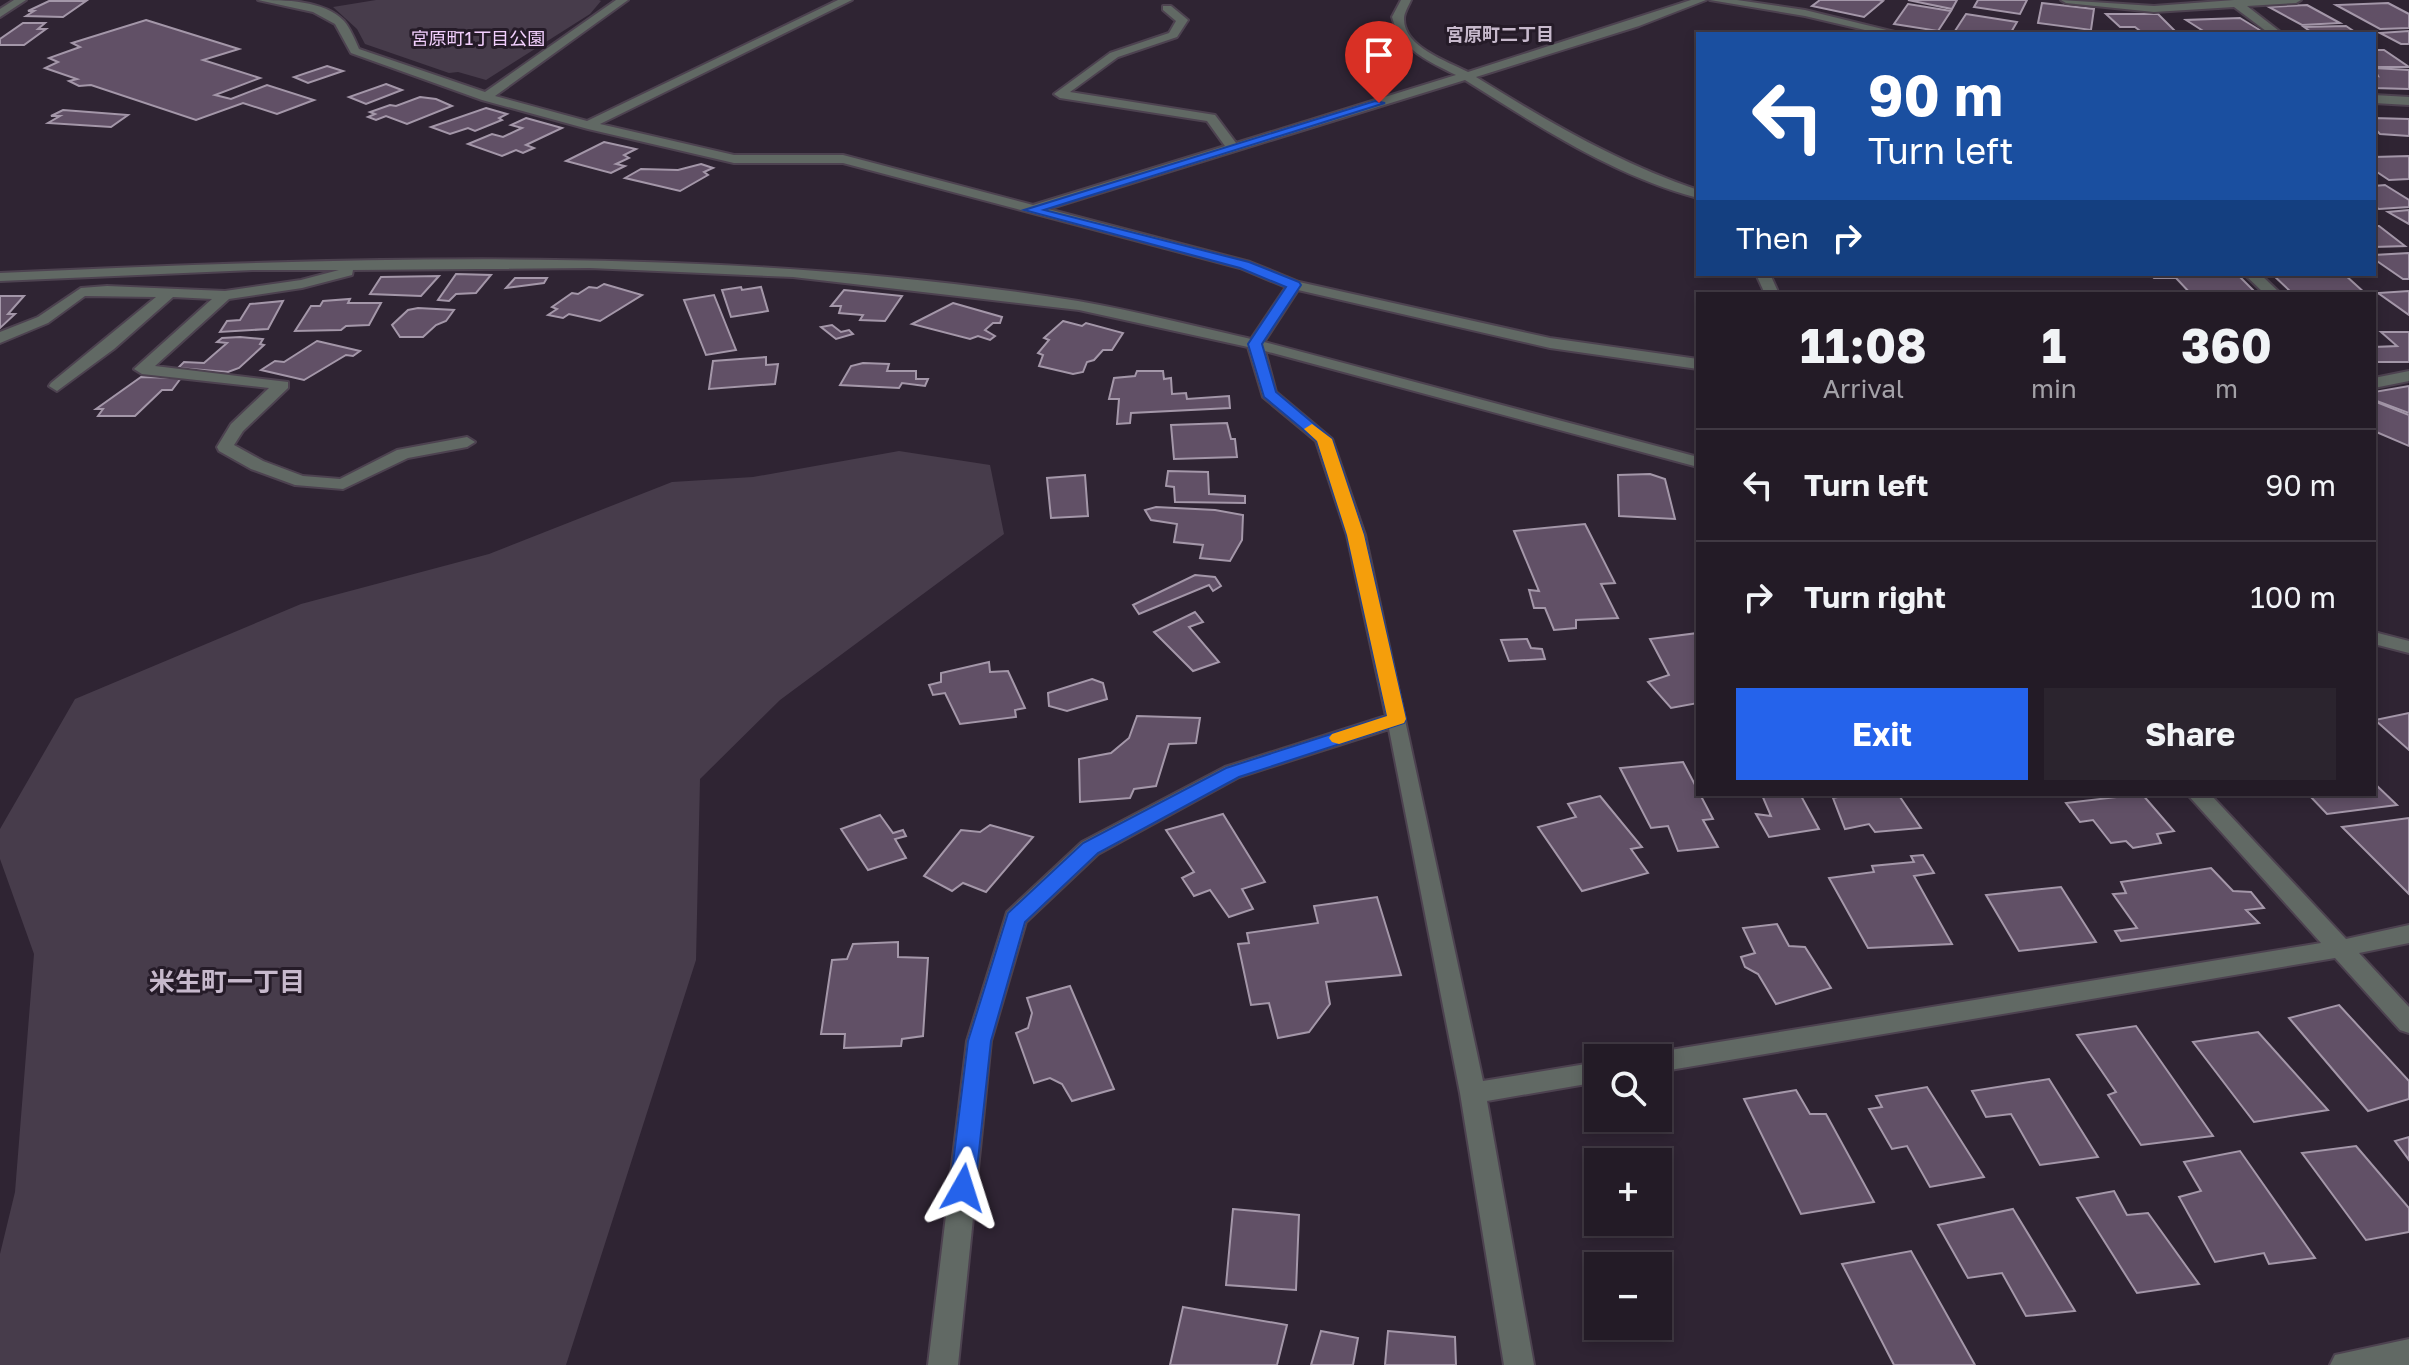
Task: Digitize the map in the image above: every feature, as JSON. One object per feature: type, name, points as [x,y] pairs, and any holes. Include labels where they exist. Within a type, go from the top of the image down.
[{"type":"street","points":[[0,14],[21,0]]},
{"type":"street","points":[[263,0],[316,9],[339,22],[355,51],[486,97],[588,125],[734,159],[843,159],[1245,265],[1294,285],[1550,343],[1696,364]]},
{"type":"street","points":[[486,97],[623,0]]},
{"type":"street","points":[[588,125],[847,0]]},
{"type":"street","points":[[1406,0],[1398,17],[1402,33],[1420,52],[1467,76],[1540,122],[1644,176],[1696,193]]},
{"type":"street","points":[[1030,210],[1635,24],[1701,0]]},
{"type":"street","points":[[1715,0],[1805,13],[1888,32]]},
{"type":"street","points":[[2066,0],[2154,9],[2296,0]]},
{"type":"street","points":[[2235,3],[2274,32]]},
{"type":"street","points":[[1167,8],[1182,20],[1173,35],[1114,55],[1060,94],[1211,118],[1233,148]]},
{"type":"street","points":[[2376,99],[2409,101]]},
{"type":"street","points":[[0,338],[43,320],[81,292],[225,295],[302,284],[378,264]]},
{"type":"street","points":[[0,277],[137,269],[378,264],[590,264],[793,273],[1079,306],[1255,344],[1696,461]]},
{"type":"street","points":[[2253,276],[2272,292]]},
{"type":"street","points":[[1294,285],[1255,344],[1269,394],[1324,439],[1356,535],[1473,1093],[1519,1365]]},
{"type":"street","points":[[57,386],[168,294]]},
{"type":"street","points":[[225,295],[142,369],[282,385],[237,428],[225,447],[257,465],[301,481],[343,484],[403,454],[467,442]]},
{"type":"street","points":[[2376,383],[2409,376]]},
{"type":"street","points":[[2376,639],[2406,648]]},
{"type":"street","points":[[943,1365],[979,1041],[1015,918],[1090,848],[1232,772],[1397,719]]},
{"type":"street","points":[[2200,796],[2409,1023]]},
{"type":"street","points":[[1672,1060],[2339,949],[2409,934]]},
{"type":"street","points":[[1473,1093],[1584,1074]]},
{"type":"street","points":[[2345,1365],[2409,1352]]},
{"type":"green space","name":"宮原町1丁目公園","points":[[376,0],[601,1],[590,14],[486,80],[458,72],[449,73],[365,44],[357,29],[333,7]]},
{"type":"green space","points":[[899,451],[990,465],[1004,534],[780,700],[700,779],[696,960],[566,1365],[0,1365],[0,1254],[15,1192],[34,954],[0,859],[0,829],[75,699],[301,604],[489,554],[672,482],[753,477]]},
{"type":"building","points":[[1820,0],[1883,1],[1864,17],[1812,6]]},
{"type":"building","points":[[1908,0],[1957,0],[1952,9]]},
{"type":"building","points":[[1978,0],[2027,0],[2020,14],[1974,7]]},
{"type":"building","points":[[49,1],[86,1],[63,17],[26,16],[34,11],[28,11]]},
{"type":"building","points":[[2042,3],[2094,9],[2091,30],[2038,23]]},
{"type":"building","points":[[2388,3],[2409,14],[2409,28],[2380,29],[2336,5]]},
{"type":"building","points":[[1908,4],[1951,11],[1938,31],[1894,24]]},
{"type":"building","points":[[2307,5],[2340,23],[2302,25],[2269,7]]},
{"type":"building","points":[[1966,14],[2017,22],[2011,32],[1954,32]]},
{"type":"building","points":[[2106,14],[2158,14],[2176,32],[2141,32],[2135,27],[2120,27]]},
{"type":"building","points":[[2240,18],[2263,32],[2205,32],[2186,20]]},
{"type":"building","points":[[146,20],[239,49],[203,60],[260,78],[215,95],[231,99],[267,85],[314,100],[277,114],[243,103],[196,120],[91,85],[79,86],[69,81],[77,79],[45,68],[58,62],[49,58],[80,47],[72,43]]},
{"type":"building","points":[[23,23],[45,23],[38,29],[46,29],[24,45],[0,45],[0,39]]},
{"type":"building","points":[[2346,26],[2355,32],[2311,32],[2304,27]]},
{"type":"building","points":[[2409,31],[2409,44],[2401,44],[2380,33]]},
{"type":"building","points":[[2376,50],[2384,50],[2409,67],[2376,67]]},
{"type":"building","points":[[327,66],[343,71],[308,83],[294,77]]},
{"type":"building","points":[[2376,68],[2409,70],[2409,89],[2376,88]]},
{"type":"building","points":[[386,84],[402,90],[366,104],[349,97]]},
{"type":"building","points":[[420,97],[436,99],[452,106],[407,124],[386,116],[376,120],[368,117],[375,114],[370,112]]},
{"type":"building","points":[[486,108],[507,114],[499,118],[502,120],[475,131],[468,128],[450,134],[431,127]]},
{"type":"building","points":[[63,110],[128,115],[111,127],[48,123],[60,116],[51,116]]},
{"type":"building","points":[[526,118],[562,128],[526,145],[534,148],[523,153],[516,150],[502,156],[468,144],[492,134],[503,137],[522,128],[511,125]]},
{"type":"building","points":[[2376,118],[2409,119],[2409,136],[2380,134],[2376,130]]},
{"type":"building","points":[[604,142],[636,149],[624,155],[629,158],[616,164],[625,166],[611,173],[566,161]]},
{"type":"building","points":[[2409,156],[2409,179],[2389,180],[2376,171],[2376,157]]},
{"type":"building","points":[[701,164],[713,168],[704,172],[708,175],[680,191],[625,178],[641,169],[678,170]]},
{"type":"building","points":[[2385,185],[2409,200],[2409,207],[2376,207],[2376,186]]},
{"type":"building","points":[[2409,210],[2409,224],[2388,212]]},
{"type":"building","points":[[2376,226],[2379,226],[2405,246],[2376,247]]},
{"type":"building","points":[[2409,253],[2409,279],[2403,279],[2376,260],[2376,255]]},
{"type":"building","points":[[456,274],[491,275],[476,293],[456,294],[449,301],[438,300]]},
{"type":"building","points":[[439,276],[421,296],[370,294],[381,277]]},
{"type":"building","points":[[2152,276],[2239,276],[2255,292],[2189,292],[2176,278]]},
{"type":"building","points":[[2274,276],[2346,276],[2364,292],[2291,292]]},
{"type":"building","points":[[515,278],[547,278],[544,283],[506,288]]},
{"type":"building","points":[[604,284],[642,295],[600,321],[569,314],[563,318],[548,315],[557,309],[552,307],[572,293],[578,294],[589,287],[597,288]]},
{"type":"building","points":[[741,287],[742,290],[761,287],[768,311],[731,317],[722,290]]},
{"type":"building","points":[[844,290],[902,296],[885,321],[860,320],[863,315],[839,313],[841,306],[831,306]]},
{"type":"building","points":[[2409,291],[2409,315],[2378,293]]},
{"type":"building","points":[[714,295],[736,350],[706,355],[684,300]]},
{"type":"building","points":[[0,296],[24,296],[8,314],[15,314],[0,328]]},
{"type":"building","points":[[350,299],[348,303],[381,303],[369,325],[346,326],[341,330],[295,331],[311,306],[320,306],[323,301]]},
{"type":"building","points":[[283,301],[268,329],[220,332],[227,321],[240,320],[250,304]]},
{"type":"building","points":[[953,303],[1002,317],[1000,323],[993,323],[985,330],[995,336],[990,340],[978,336],[970,339],[912,324]]},
{"type":"building","points":[[408,310],[454,310],[446,321],[436,325],[423,337],[400,337],[392,325]]},
{"type":"building","points":[[1063,321],[1082,326],[1086,323],[1123,333],[1112,350],[1103,350],[1094,360],[1087,362],[1083,372],[1073,374],[1039,366],[1043,355],[1038,353],[1049,340],[1044,338]]},
{"type":"building","points":[[832,325],[841,332],[849,330],[853,334],[836,339],[821,327]]},
{"type":"building","points":[[2381,332],[2409,332],[2409,362],[2376,362],[2376,347],[2397,346]]},
{"type":"building","points":[[222,338],[263,339],[260,344],[264,345],[239,368],[228,372],[178,368],[184,362],[204,363],[227,343],[217,342]]},
{"type":"building","points":[[317,341],[360,351],[353,356],[346,355],[304,380],[261,370],[275,361],[284,362]]},
{"type":"building","points":[[766,357],[766,365],[778,364],[775,384],[709,389],[713,361]]},
{"type":"building","points":[[889,364],[887,371],[916,371],[916,379],[928,379],[925,386],[902,383],[899,388],[840,385],[851,366]]},
{"type":"building","points":[[1137,371],[1163,371],[1164,379],[1171,378],[1172,394],[1186,393],[1187,399],[1229,396],[1230,408],[1131,413],[1130,423],[1117,424],[1119,399],[1109,399],[1114,378],[1135,376]]},
{"type":"building","points":[[141,377],[181,378],[172,390],[162,390],[135,416],[98,416],[103,409],[96,409]]},
{"type":"building","points":[[2409,386],[2409,413],[2376,401],[2376,392]]},
{"type":"building","points":[[2376,402],[2409,415],[2409,446],[2376,432]]},
{"type":"building","points":[[1227,423],[1231,439],[1235,439],[1237,457],[1174,459],[1171,425]]},
{"type":"building","points":[[1168,471],[1208,472],[1209,494],[1245,496],[1245,503],[1175,502],[1174,487],[1166,486]]},
{"type":"building","points":[[1650,474],[1665,479],[1675,519],[1619,516],[1618,475]]},
{"type":"building","points":[[1085,475],[1088,516],[1051,518],[1047,478]]},
{"type":"building","points":[[1156,507],[1215,510],[1243,515],[1242,540],[1230,561],[1200,558],[1203,545],[1174,542],[1177,524],[1151,520],[1145,510]]},
{"type":"building","points":[[1585,524],[1615,583],[1601,584],[1618,618],[1576,620],[1576,628],[1554,630],[1545,608],[1534,608],[1529,590],[1539,591],[1514,531]]},
{"type":"building","points":[[1195,575],[1215,577],[1221,586],[1213,591],[1209,585],[1139,614],[1133,605]]},
{"type":"building","points":[[1195,612],[1203,622],[1189,627],[1219,662],[1193,671],[1154,632]]},
{"type":"building","points":[[1696,633],[1696,703],[1671,708],[1648,682],[1669,675],[1650,639]]},
{"type":"building","points":[[1527,639],[1531,648],[1542,649],[1545,659],[1509,661],[1501,640]]},
{"type":"building","points":[[989,662],[990,672],[1008,671],[1025,708],[1015,710],[1016,717],[960,724],[945,693],[933,695],[929,685],[941,682],[941,673]]},
{"type":"building","points":[[1092,679],[1103,683],[1107,699],[1067,711],[1049,706],[1048,693]]},
{"type":"building","points":[[2409,713],[2409,750],[2376,721]]},
{"type":"building","points":[[1137,716],[1200,718],[1196,743],[1169,744],[1156,786],[1134,789],[1130,798],[1080,802],[1079,759],[1111,753],[1129,738]]},
{"type":"building","points":[[1683,762],[1696,787],[1696,796],[1701,796],[1713,819],[1703,820],[1718,847],[1678,851],[1668,826],[1651,828],[1620,768]]},
{"type":"building","points":[[2376,785],[2397,805],[2327,814],[2310,796],[2376,796]]},
{"type":"building","points":[[1600,796],[1642,847],[1631,849],[1648,873],[1582,891],[1538,827],[1576,817],[1568,804]]},
{"type":"building","points":[[1762,796],[1801,796],[1819,829],[1769,837],[1756,814],[1771,816]]},
{"type":"building","points":[[1899,796],[1921,828],[1875,832],[1869,824],[1845,829],[1833,798]]},
{"type":"building","points":[[2144,796],[2174,831],[2157,834],[2161,843],[2133,848],[2126,841],[2111,843],[2093,820],[2080,822],[2066,803]]},
{"type":"building","points":[[1223,814],[1265,882],[1242,889],[1253,909],[1229,917],[1210,890],[1194,896],[1182,878],[1194,872],[1166,830]]},
{"type":"building","points":[[880,815],[893,833],[903,830],[906,836],[895,839],[906,858],[868,870],[841,829]]},
{"type":"building","points":[[2409,818],[2409,894],[2342,827]]},
{"type":"building","points":[[990,825],[1033,837],[986,892],[963,883],[952,891],[924,876],[961,830],[980,832]]},
{"type":"building","points":[[1923,855],[1934,873],[1914,876],[1952,944],[1868,948],[1829,878],[1874,872],[1872,866],[1914,862],[1911,856]]},
{"type":"building","points":[[2211,868],[2233,891],[2251,892],[2264,908],[2246,910],[2259,923],[2121,941],[2115,931],[2137,928],[2113,894],[2126,893],[2121,882]]},
{"type":"building","points":[[2061,887],[2096,942],[2019,951],[1986,895]]},
{"type":"building","points":[[1377,897],[1401,975],[1326,982],[1330,1004],[1309,1032],[1278,1038],[1269,1003],[1251,1005],[1238,944],[1249,943],[1247,933],[1318,923],[1314,906]]},
{"type":"building","points":[[1777,924],[1789,946],[1805,947],[1831,988],[1776,1004],[1758,974],[1745,967],[1741,957],[1755,953],[1743,928]]},
{"type":"building","points":[[898,942],[898,957],[928,958],[923,1036],[902,1039],[901,1046],[844,1048],[845,1034],[821,1034],[832,960],[847,959],[853,944]]},
{"type":"building","points":[[1070,986],[1114,1089],[1072,1101],[1062,1084],[1050,1078],[1034,1083],[1016,1033],[1028,1028],[1032,1013],[1027,998]]},
{"type":"building","points":[[2339,1005],[2409,1081],[2409,1099],[2368,1111],[2289,1018]]},
{"type":"building","points":[[2136,1026],[2213,1136],[2141,1145],[2108,1095],[2116,1092],[2077,1035]]},
{"type":"building","points":[[2258,1032],[2328,1110],[2254,1122],[2193,1042]]},
{"type":"building","points":[[2049,1079],[2098,1157],[2040,1165],[2011,1114],[1986,1117],[1972,1091]]},
{"type":"building","points":[[1927,1087],[1984,1177],[1930,1187],[1907,1146],[1892,1149],[1869,1109],[1882,1107],[1876,1096]]},
{"type":"building","points":[[1796,1090],[1810,1114],[1826,1114],[1874,1202],[1801,1214],[1744,1099]]},
{"type":"building","points":[[2409,1137],[2409,1160],[2395,1141]]},
{"type":"building","points":[[2356,1146],[2409,1208],[2409,1232],[2366,1240],[2302,1153]]},
{"type":"building","points":[[2240,1151],[2315,1258],[2269,1264],[2264,1253],[2215,1262],[2179,1197],[2201,1191],[2184,1162]]},
{"type":"building","points":[[2114,1191],[2127,1215],[2148,1213],[2199,1284],[2137,1293],[2077,1198]]},
{"type":"building","points":[[1233,1209],[1299,1215],[1296,1290],[1226,1285]]},
{"type":"building","points":[[2013,1209],[2075,1311],[2026,1316],[2002,1273],[1968,1278],[1938,1225]]},
{"type":"building","points":[[1911,1251],[1975,1365],[1894,1365],[1842,1264]]},
{"type":"building","points":[[1183,1307],[1287,1325],[1277,1365],[1170,1365]]},
{"type":"building","points":[[1321,1331],[1358,1338],[1353,1365],[1311,1365]]},
{"type":"building","points":[[1388,1331],[1455,1337],[1456,1365],[1385,1365]]},
{"type":"slow traffic","points":[[1312,429],[1324,439],[1356,535],[1397,719],[1339,738]]},
{"type":"district","name":"宮原町二丁目","points":[[1500,34]]},
{"type":"district","name":"米生町一丁目","points":[[227,981]]},
{"type":"route","points":[[963,1188],[979,1041],[1015,918],[1090,848],[1232,772],[1397,719],[1356,535],[1324,439],[1269,394],[1255,344],[1294,285],[1245,265],[1030,210],[1379,103]]}]
